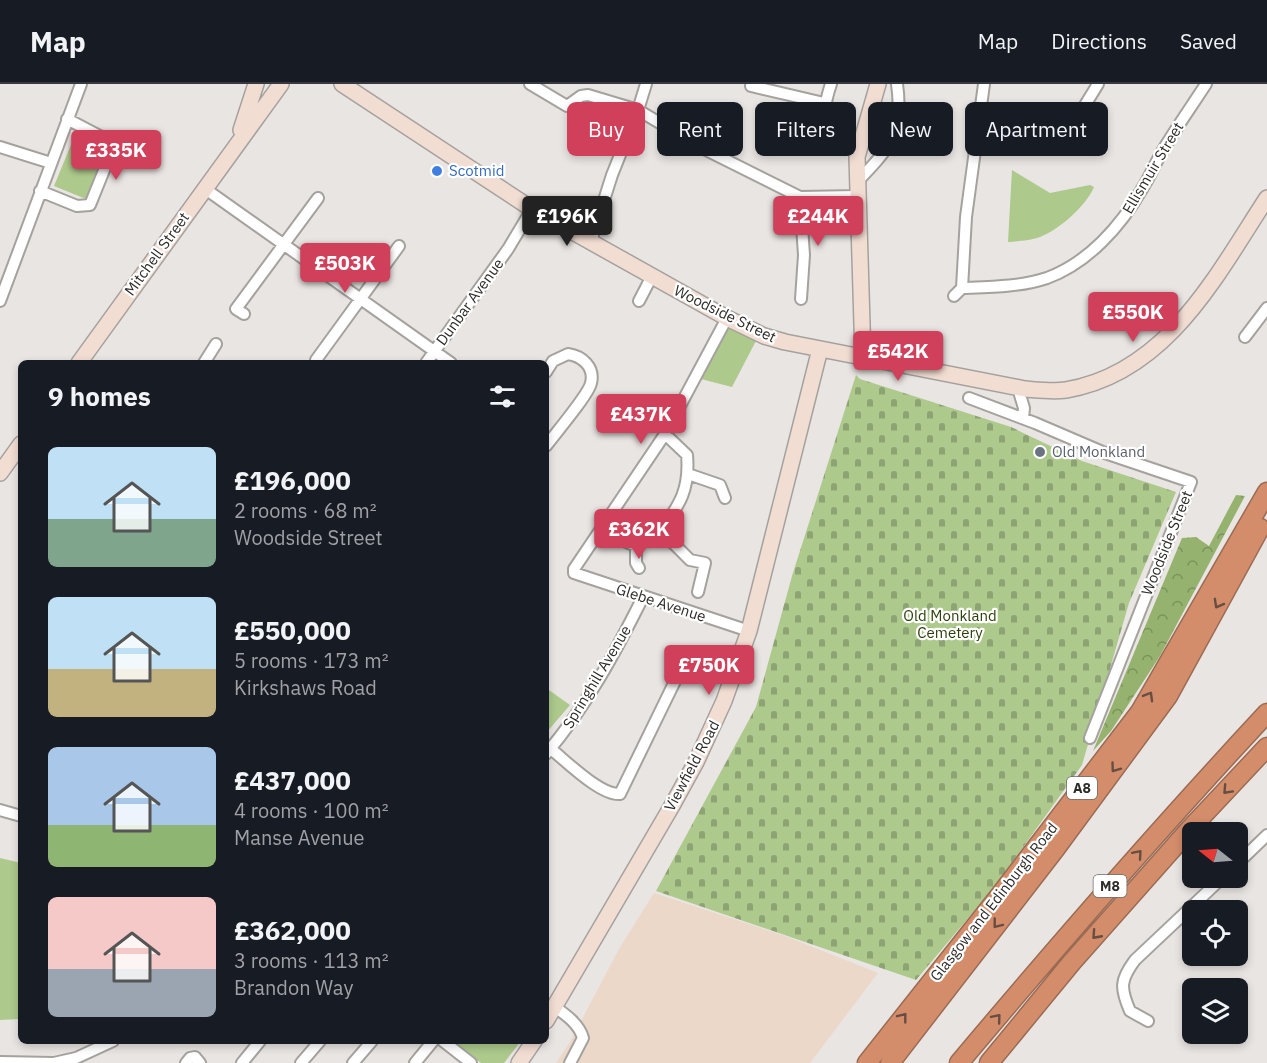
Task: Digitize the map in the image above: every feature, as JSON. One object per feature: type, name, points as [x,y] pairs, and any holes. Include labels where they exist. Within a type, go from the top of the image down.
[{"type":"highway","name":"Glasgow and Edinburgh Road","points":[[867,1063],[1000,895],[1140,712],[1267,492]]},
{"type":"highway","name":"Glasgow and Edinburgh Road","points":[[890,1063],[1056,848],[1168,696],[1267,516]]},
{"type":"highway","name":"M8","points":[[959,1063],[1056,948],[1181,806],[1267,713]]},
{"type":"highway","name":"M8","points":[[989,1063],[1072,962],[1267,747]]},
{"type":"street","points":[[0,301],[81,84]]},
{"type":"street","name":"Mitchell Street","points":[[236,144],[256,84]]},
{"type":"street","name":"Mitchell Street","points":[[81,360],[281,84]]},
{"type":"street","name":"Woodside Street","points":[[342,84],[532,209],[727,318],[764,336],[820,350],[1025,389],[1063,391],[1103,380],[1120,372],[1161,343],[1197,305],[1267,198]]},
{"type":"street","points":[[530,84],[567,106]]},
{"type":"street","points":[[640,102],[646,84]]},
{"type":"street","points":[[824,102],[831,84]]},
{"type":"street","points":[[863,358],[857,189],[859,149],[879,84]]},
{"type":"street","points":[[645,114],[700,147],[800,197],[857,189],[895,133],[900,111],[897,84]]},
{"type":"street","name":"Ellismuir Street","points":[[984,84],[958,292],[1022,284],[1063,271],[1084,258],[1115,228],[1131,208],[1165,147],[1206,84]]},
{"type":"street","points":[[1087,102],[1098,84]]},
{"type":"street","points":[[751,86],[820,102]]},
{"type":"street","points":[[573,102],[581,96],[588,95],[611,102]]},
{"type":"street","points":[[40,191],[78,206],[90,205],[113,148],[113,143],[68,119]]},
{"type":"street","points":[[0,147],[51,163]]},
{"type":"street","points":[[591,241],[620,156]]},
{"type":"street","points":[[204,188],[447,360]]},
{"type":"street","points":[[800,197],[804,255],[801,299]]},
{"type":"street","points":[[244,314],[236,309],[318,198]]},
{"type":"street","name":"Dunbar Avenue","points":[[428,360],[508,249],[532,209]]},
{"type":"street","points":[[316,360],[399,246]]},
{"type":"street","points":[[639,301],[652,276]]},
{"type":"street","points":[[1245,337],[1267,308]]},
{"type":"street","points":[[614,537],[636,546],[661,531],[677,509],[688,474],[687,455],[665,434],[727,318]]},
{"type":"street","points":[[206,360],[216,344]]},
{"type":"street","name":"Viewfield Road","points":[[549,1016],[696,762],[724,701],[749,631],[820,350]]},
{"type":"street","points":[[549,368],[560,356],[568,354],[582,358],[592,374],[589,388],[549,442]]},
{"type":"street","points":[[1023,418],[1024,408],[1020,395],[1025,389]]},
{"type":"street","name":"Woodside Street","points":[[969,398],[1105,453],[1191,482],[1090,738]]},
{"type":"street","name":"Glebe Avenue","points":[[665,434],[574,569],[574,573],[749,631]]},
{"type":"street","points":[[0,473],[18,448]]},
{"type":"street","points":[[688,474],[720,485],[725,498]]},
{"type":"street","points":[[661,531],[690,560],[705,562],[698,592]]},
{"type":"street","points":[[636,546],[636,563],[639,568]]},
{"type":"street","name":"Springhill Avenue","points":[[549,751],[580,710],[620,643],[643,597]]},
{"type":"street","points":[[549,753],[596,785],[615,795],[620,795],[677,677],[678,672],[673,666]]},
{"type":"street","points":[[0,810],[18,815]]},
{"type":"street","points":[[1248,853],[1267,835]]},
{"type":"street","points":[[1149,1021],[1130,1011],[1122,987],[1126,973],[1135,960],[1211,888]]},
{"type":"street","points":[[555,1007],[571,1019],[582,1033],[583,1038],[570,1063]]},
{"type":"street","points":[[0,1062],[54,1063],[76,1058],[106,1044]]},
{"type":"street","points":[[242,1063],[258,1044]]},
{"type":"street","points":[[301,1063],[317,1044]]},
{"type":"street","points":[[353,1063],[369,1044]]},
{"type":"street","points":[[415,1063],[431,1044]]},
{"type":"street","points":[[447,1044],[471,1063]]},
{"type":"street","points":[[519,1063],[532,1044]]},
{"type":"street","points":[[186,1063],[190,1058],[195,1057],[200,1063]]},
{"type":"shaded area","points":[[654,893],[785,936],[878,973],[810,1063],[556,1063],[570,1042],[619,949]]},
{"type":"green space","points":[[75,135],[106,151],[86,199],[54,186]]},
{"type":"green space","points":[[1012,170],[1050,193],[1090,185],[1094,187],[1078,210],[1053,230],[1034,239],[1008,242]]},
{"type":"green space","points":[[729,322],[758,337],[732,387],[697,378]]},
{"type":"green space","name":"Old Monkland Cemetery","points":[[856,375],[860,379],[1011,427],[1082,461],[1176,492],[1129,603],[1082,765],[996,885],[916,980],[656,891],[756,707],[792,576]]},
{"type":"green space","points":[[1236,495],[1245,496],[1160,656],[1111,731],[1093,751],[1182,538],[1196,537],[1209,546]]},
{"type":"green space","points":[[549,690],[570,705],[549,730]]},
{"type":"green space","points":[[0,858],[18,862],[18,1019],[0,1020]]},
{"type":"green space","points":[[458,1044],[519,1044],[504,1063],[481,1063]]},
{"type":"place","name":"Scotmid","points":[[437,171]]},
{"type":"place","name":"Old Monkland","points":[[1040,452]]}]
